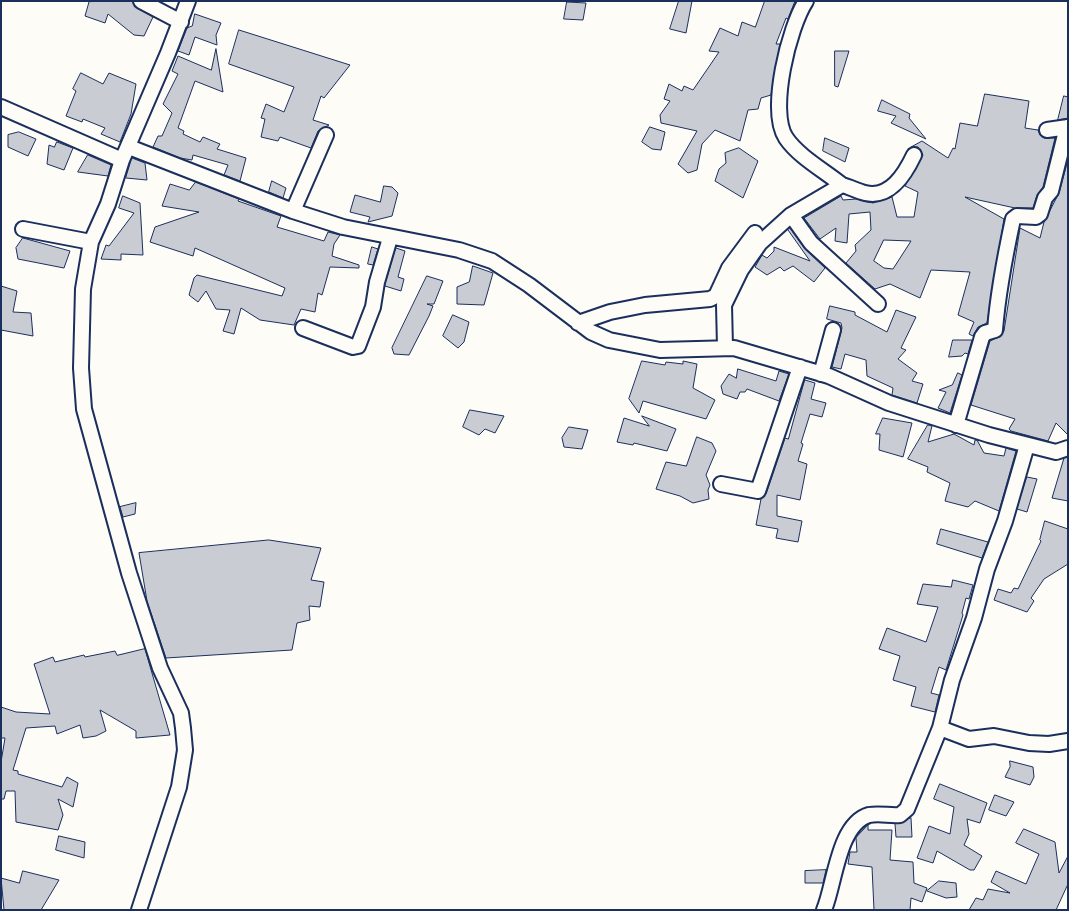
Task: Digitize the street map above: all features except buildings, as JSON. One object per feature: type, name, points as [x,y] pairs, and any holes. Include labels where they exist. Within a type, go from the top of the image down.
[{"type":"street","points":[[141,1],[181,22]]},
{"type":"street","points":[[139,910],[179,787],[184,763],[184,737],[181,713],[160,668],[129,573],[82,401],[80,368],[84,289],[91,242],[108,204],[122,160],[181,22],[188,1]]},
{"type":"street","points":[[806,1],[794,24],[780,86],[782,129],[786,137],[798,150],[842,185],[866,193],[884,191],[902,177],[914,156]]},
{"type":"street","points":[[1,107],[122,160]]},
{"type":"street","points":[[956,425],[982,338],[985,333],[994,330],[1001,272],[1008,250],[1013,219],[1017,216],[1036,218],[1040,214],[1045,198],[1051,191],[1067,127],[1047,130]]},
{"type":"street","points":[[293,211],[326,135]]},
{"type":"street","points":[[129,147],[293,211],[343,227],[390,238],[459,250],[492,261],[529,285],[591,332],[609,340],[642,348],[660,350],[725,347],[800,366],[889,403],[956,425],[1056,452],[1068,448]]},
{"type":"street","points":[[725,347],[723,309],[741,270],[766,235],[791,214],[842,185]]},
{"type":"street","points":[[791,214],[811,243],[878,304]]},
{"type":"street","points":[[23,228],[91,242]]},
{"type":"street","points":[[578,323],[636,307],[710,299],[716,296],[729,268],[755,234]]},
{"type":"street","points":[[303,328],[353,347],[358,346],[373,307],[377,282],[390,238]]},
{"type":"street","points":[[821,374],[834,330]]},
{"type":"street","points":[[721,484],[758,491],[800,366]]},
{"type":"street","points":[[824,910],[830,895],[840,853],[854,826],[870,815],[904,814],[940,728],[952,680],[974,618],[989,564],[1005,521],[1027,445]]},
{"type":"street","points":[[940,728],[969,739],[994,736],[1030,743],[1049,744],[1068,740]]}]
